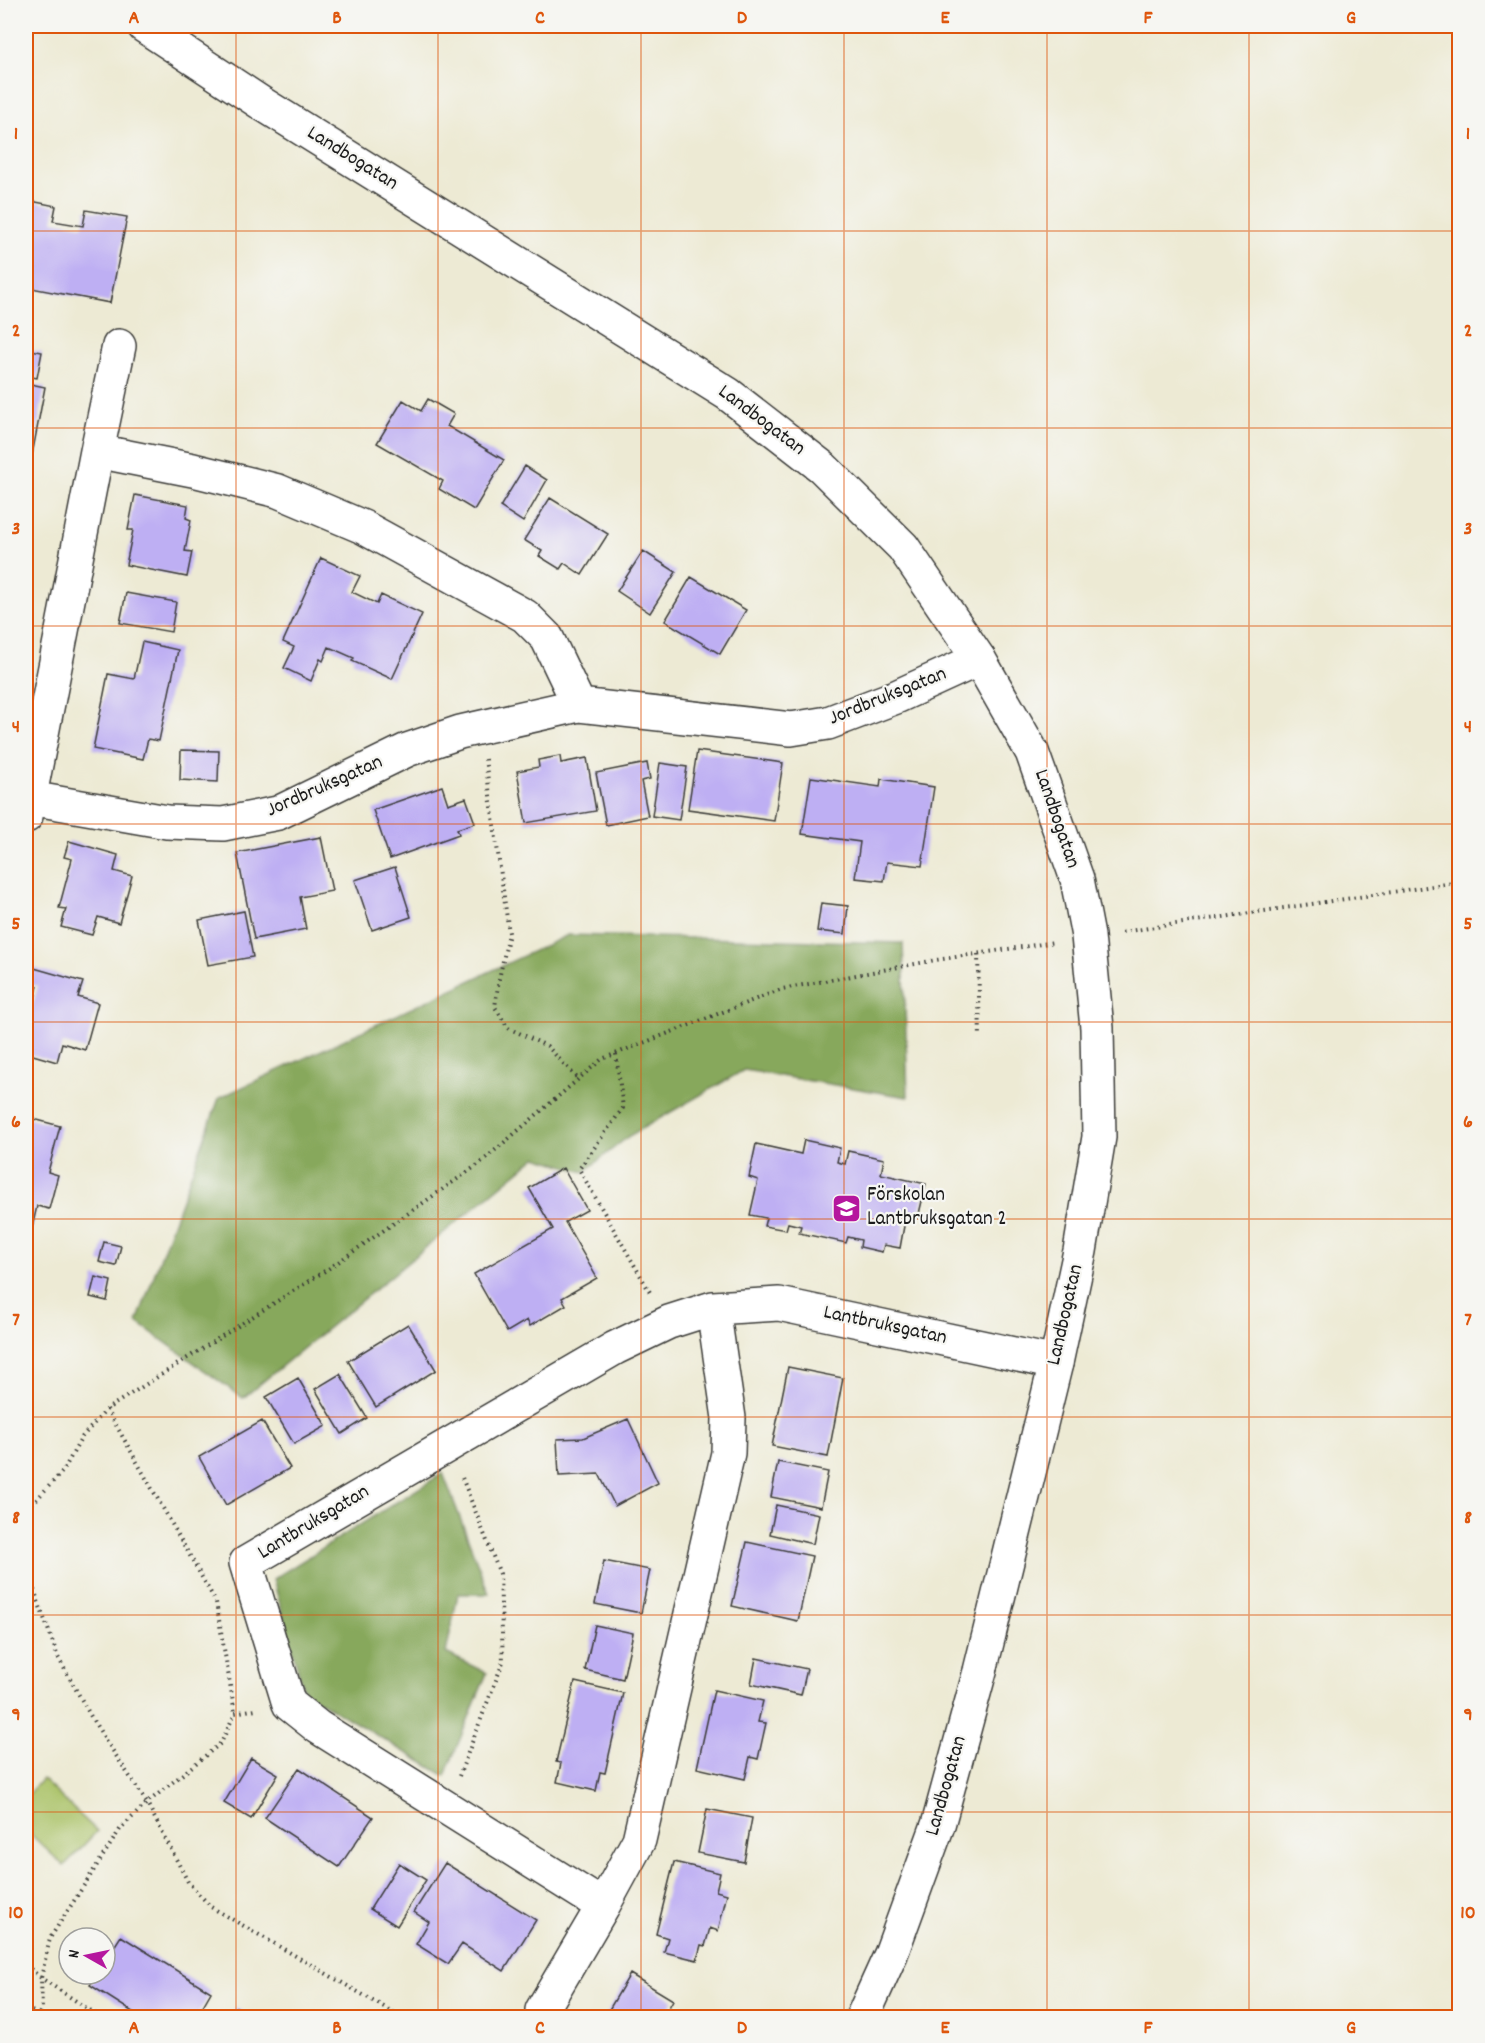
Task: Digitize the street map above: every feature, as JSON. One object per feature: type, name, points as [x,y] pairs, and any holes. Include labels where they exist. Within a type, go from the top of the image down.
[{"type":"street","name":"Landbogatan","points":[[144,26],[272,109],[728,394],[822,466],[903,547],[980,659],[1032,752],[1077,879],[1088,936],[1097,1028],[1098,1137],[1080,1251],[1056,1363],[980,1671],[938,1825],[891,1954],[862,2018]]},
{"type":"street","name":"Jordbruksgatan","points":[[119,346],[28,807],[166,822],[223,824],[278,813],[407,750],[460,732],[579,705],[791,729],[828,723],[896,697],[980,659]]},
{"type":"street","points":[[97,451],[193,470],[278,491],[363,527],[525,616],[547,638],[579,705]]},
{"type":"street","name":"Lantbruksgatan","points":[[289,1704],[246,1563],[615,1348],[669,1322],[713,1308],[778,1304],[1056,1363]]},
{"type":"street","points":[[542,2010],[639,1840],[728,1453],[729,1418],[713,1308]]},
{"type":"street","points":[[289,1704],[318,1727],[603,1906]]},
{"type":"path","points":[[480,727],[510,933],[495,1007],[508,1028],[547,1046],[579,1080]]},
{"type":"path","points":[[26,1506],[35,1501],[63,1470],[82,1437],[107,1409],[331,1267],[479,1164],[602,1059],[782,989],[936,960],[1088,936],[1460,882]]},
{"type":"path","points":[[978,954],[980,1038]]},
{"type":"path","points":[[616,1054],[623,1108],[579,1169],[651,1291],[652,1330]]},
{"type":"path","points":[[26,2009],[40,2016],[42,2009],[41,1978],[50,1938],[121,1828],[147,1803],[221,1743],[235,1713],[216,1602],[107,1409]]},
{"type":"path","points":[[446,1808],[503,1662],[500,1574],[449,1444]]},
{"type":"path","points":[[26,1567],[58,1657],[94,1722],[147,1803],[188,1882],[211,1907],[403,2018]]},
{"type":"path","points":[[235,1713],[289,1704]]},
{"type":"path","points":[[26,1965],[41,1978],[102,2018]]},
{"type":"green space","points":[[568,935],[903,943],[908,1097],[744,1070],[629,1136],[584,1172],[536,1157],[243,1398],[137,1322],[219,1098]]},
{"type":"green space","points":[[443,1473],[489,1594],[458,1594],[446,1653],[487,1673],[445,1776],[304,1692],[273,1579]]},
{"type":"green space","points":[[42,1779],[97,1831],[64,1866],[26,1830],[26,1796]]},
{"type":"building","points":[[26,200],[56,206],[53,221],[83,226],[86,210],[127,217],[110,303],[26,287]]},
{"type":"building","points":[[26,349],[42,352],[37,378],[26,376]]},
{"type":"building","points":[[26,383],[45,387],[29,471],[26,470]]},
{"type":"building","points":[[428,399],[454,414],[447,426],[504,460],[474,510],[439,489],[443,481],[377,443],[403,400],[421,411]]},
{"type":"building","points":[[525,466],[547,480],[523,522],[500,507]]},
{"type":"building","points":[[135,495],[188,505],[186,518],[191,520],[185,551],[192,552],[187,577],[126,565],[133,530],[128,530]]},
{"type":"building","points":[[550,498],[608,534],[582,575],[564,563],[560,569],[539,556],[542,551],[524,540]]},
{"type":"building","points":[[643,551],[676,572],[650,613],[617,591]]},
{"type":"building","points":[[321,558],[360,576],[352,592],[377,604],[381,595],[422,614],[392,679],[352,661],[354,658],[329,647],[323,661],[320,659],[311,681],[284,668],[294,647],[283,642]]},
{"type":"building","points":[[691,577],[746,610],[720,654],[665,621]]},
{"type":"building","points":[[126,593],[176,602],[171,632],[120,623]]},
{"type":"building","points":[[142,642],[178,650],[159,741],[148,739],[143,759],[93,749],[108,674],[134,679]]},
{"type":"building","points":[[181,750],[219,751],[218,782],[180,780]]},
{"type":"building","points":[[697,751],[783,763],[774,821],[688,809]]},
{"type":"building","points":[[560,756],[561,763],[587,758],[596,811],[526,823],[517,771],[539,767],[538,760]]},
{"type":"building","points":[[647,763],[650,779],[641,781],[648,816],[606,825],[596,773]]},
{"type":"building","points":[[660,763],[687,767],[679,820],[652,816]]},
{"type":"building","points":[[811,777],[880,787],[881,779],[934,787],[922,866],[887,862],[884,881],[855,878],[860,842],[802,834]]},
{"type":"building","points":[[442,786],[448,804],[466,798],[475,823],[457,829],[459,834],[390,859],[373,810]]},
{"type":"building","points":[[321,837],[332,891],[300,897],[306,929],[254,939],[237,853]]},
{"type":"building","points":[[69,841],[118,855],[114,871],[132,876],[119,923],[98,917],[92,935],[61,927],[66,909],[59,908],[72,859],[64,857]]},
{"type":"building","points":[[395,867],[411,917],[372,930],[355,880]]},
{"type":"building","points":[[821,903],[848,906],[845,934],[817,931]]},
{"type":"building","points":[[244,911],[253,957],[208,965],[199,920]]},
{"type":"building","points":[[34,968],[83,982],[78,997],[98,1003],[85,1050],[62,1043],[57,1062],[26,1053],[30,1036],[26,1034],[26,1030],[38,986],[29,984]]},
{"type":"building","points":[[26,1117],[60,1126],[48,1172],[58,1175],[49,1209],[37,1206],[31,1232],[26,1231]]},
{"type":"building","points":[[804,1140],[840,1148],[837,1162],[845,1164],[848,1151],[884,1159],[881,1174],[926,1184],[918,1218],[906,1215],[900,1248],[884,1245],[882,1252],[860,1247],[861,1240],[848,1237],[846,1243],[799,1233],[801,1226],[788,1223],[786,1230],[764,1226],[766,1218],[750,1215],[758,1180],[749,1177],[756,1144],[801,1154]]},
{"type":"building","points":[[563,1168],[587,1210],[565,1222],[597,1278],[562,1298],[566,1305],[530,1326],[527,1320],[507,1332],[474,1274],[553,1229],[529,1188]]},
{"type":"building","points":[[104,1242],[121,1246],[116,1266],[99,1262]]},
{"type":"building","points":[[95,1277],[111,1281],[107,1301],[90,1297]]},
{"type":"building","points":[[408,1324],[436,1370],[376,1407],[348,1361]]},
{"type":"building","points":[[788,1367],[843,1378],[828,1457],[772,1446]]},
{"type":"building","points":[[340,1374],[367,1418],[342,1434],[315,1389]]},
{"type":"building","points":[[298,1378],[326,1426],[294,1444],[266,1397]]},
{"type":"building","points":[[628,1419],[658,1483],[615,1506],[599,1474],[559,1476],[557,1439],[583,1438]]},
{"type":"building","points":[[262,1421],[290,1468],[226,1505],[199,1457]]},
{"type":"building","points":[[778,1462],[828,1472],[821,1507],[771,1497]]},
{"type":"building","points":[[776,1505],[819,1514],[813,1544],[770,1534]]},
{"type":"building","points":[[747,1542],[812,1556],[798,1621],[732,1606]]},
{"type":"building","points":[[604,1561],[650,1570],[641,1613],[595,1604]]},
{"type":"building","points":[[595,1625],[633,1633],[623,1679],[585,1670]]},
{"type":"building","points":[[756,1658],[807,1669],[801,1695],[751,1684]]},
{"type":"building","points":[[575,1682],[623,1693],[605,1773],[600,1772],[596,1791],[557,1782],[561,1763],[556,1762]]},
{"type":"building","points":[[714,1690],[763,1701],[758,1722],[766,1723],[758,1759],[750,1757],[745,1779],[697,1768]]},
{"type":"building","points":[[251,1758],[278,1774],[251,1819],[224,1803]]},
{"type":"building","points":[[299,1768],[373,1817],[339,1867],[265,1818]]},
{"type":"building","points":[[707,1809],[752,1818],[744,1862],[698,1853]]},
{"type":"building","points":[[674,1862],[720,1873],[716,1891],[727,1894],[718,1931],[710,1928],[705,1946],[701,1945],[697,1960],[664,1952],[668,1938],[656,1934]]},
{"type":"building","points":[[399,1863],[426,1880],[397,1926],[370,1909]]},
{"type":"building","points":[[445,1863],[536,1920],[504,1971],[462,1944],[448,1964],[416,1944],[429,1922],[414,1912]]},
{"type":"building","points":[[121,1936],[211,1992],[196,2018],[142,2018],[92,1986],[117,1986],[117,1942]]},
{"type":"building","points":[[630,1974],[673,2000],[663,2018],[604,2018]]},
{"type":"building","points":[[236,2007],[253,2018],[229,2018]]},
{"type":"place","name":"Förskolan Lantbruksgatan 2","points":[[846,1208]]}]
